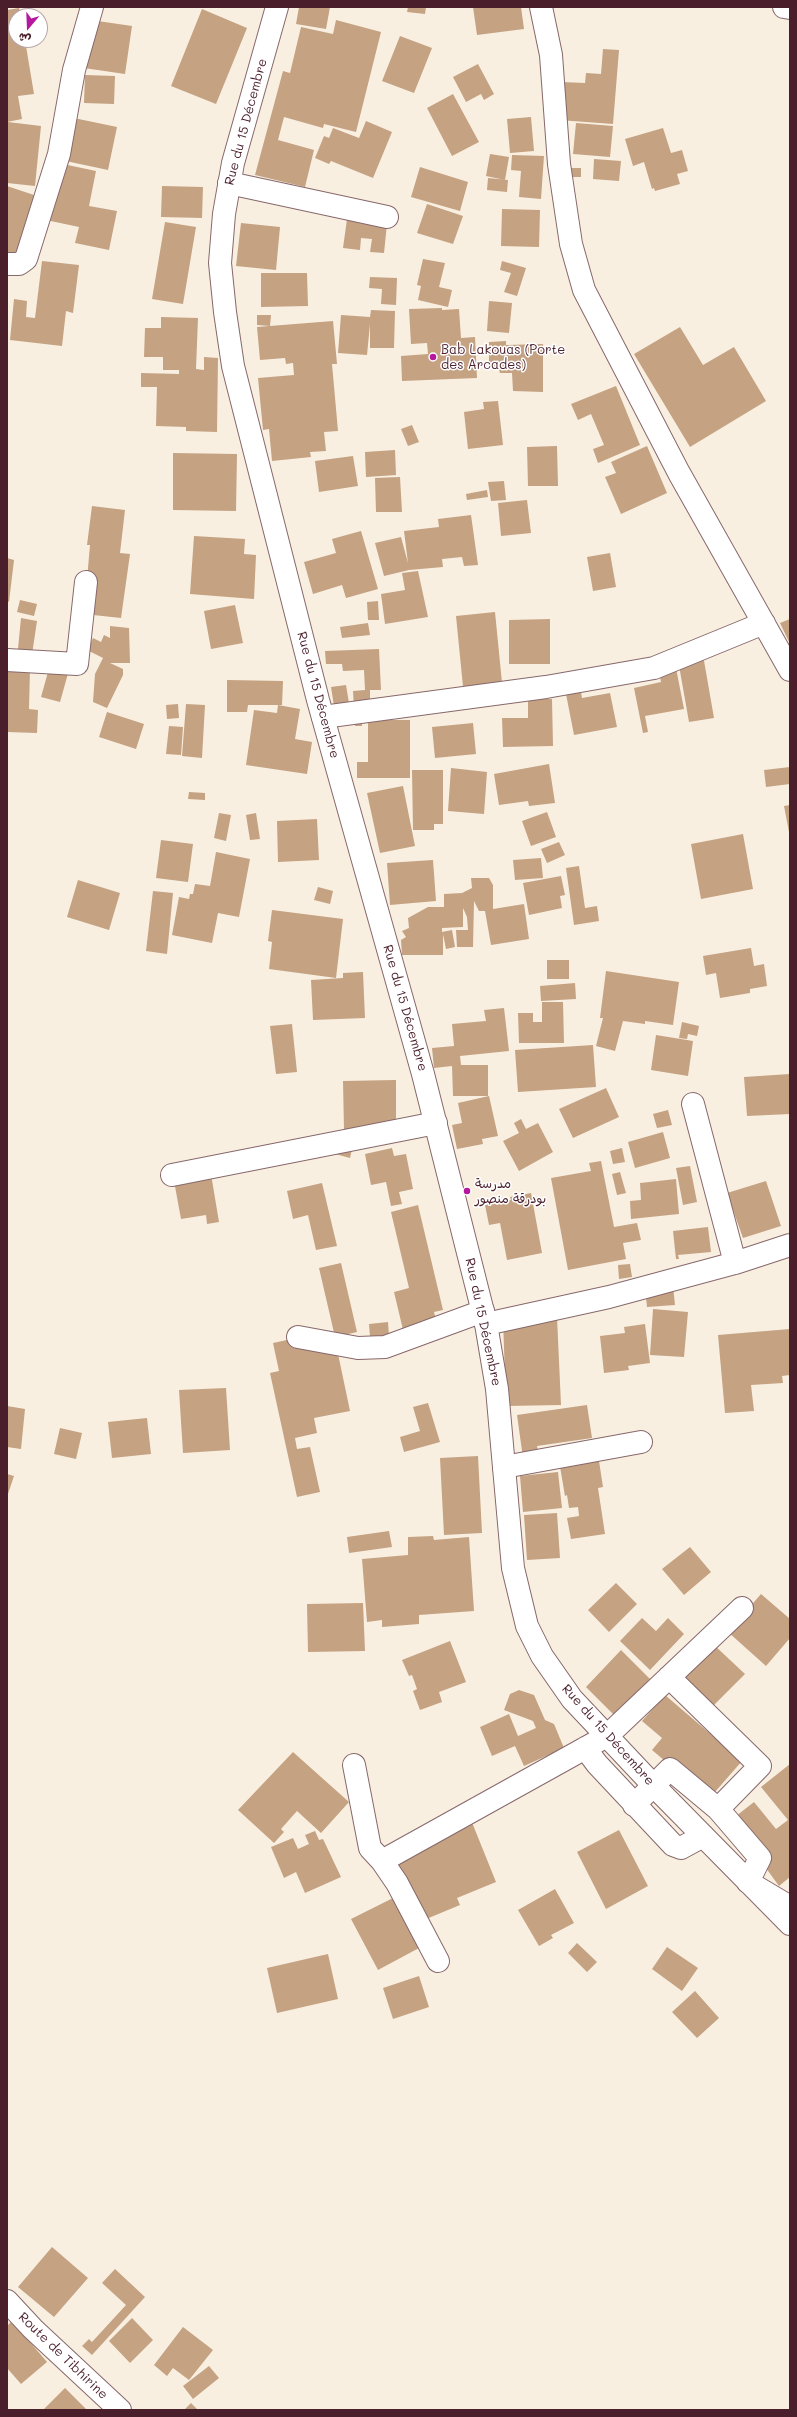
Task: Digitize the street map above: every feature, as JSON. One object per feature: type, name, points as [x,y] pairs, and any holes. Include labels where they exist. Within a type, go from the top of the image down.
[{"type":"street","points":[[7,264],[19,264],[26,259],[59,154],[74,70],[92,7]]},
{"type":"street","name":"Rue du 15 Décembre","points":[[277,7],[233,163],[224,214],[220,263],[233,366],[323,717],[436,1123],[484,1317],[497,1389],[513,1568],[527,1626],[542,1656],[572,1698],[654,1786],[790,1924]]},
{"type":"street","points":[[541,7],[551,55],[560,172],[571,244],[584,290],[679,473],[790,670]]},
{"type":"street","points":[[784,7],[790,8]]},
{"type":"street","points":[[229,183],[387,217]]},
{"type":"street","points":[[7,660],[77,664],[86,582]]},
{"type":"street","points":[[323,717],[546,687],[654,668],[764,623]]},
{"type":"street","points":[[693,1104],[735,1263]]},
{"type":"street","points":[[172,1175],[436,1123]]},
{"type":"street","points":[[298,1337],[358,1348],[385,1347],[484,1317],[610,1297],[735,1263],[790,1245]]},
{"type":"street","points":[[504,1467],[641,1442]]},
{"type":"street","points":[[382,1861],[607,1736],[742,1608]]},
{"type":"street","points":[[669,1677],[760,1766],[718,1809]]},
{"type":"street","points":[[585,1748],[597,1764],[634,1805],[673,1845],[681,1848],[703,1836]]},
{"type":"street","points":[[354,1765],[370,1848],[382,1861],[397,1883],[438,1961]]},
{"type":"street","points":[[634,1805],[670,1769],[718,1809],[760,1858],[748,1882],[790,1907]]},
{"type":"street","name":"Route de Tibhirine","points":[[7,2301],[33,2329],[120,2410]]},
{"type":"building","points":[[299,7],[330,7],[326,29],[296,24]]},
{"type":"building","points":[[408,7],[426,7],[425,14],[407,12]]},
{"type":"building","points":[[473,7],[521,7],[524,29],[477,35]]},
{"type":"building","points":[[202,9],[247,28],[216,104],[171,86]]},
{"type":"building","points":[[7,10],[8,48],[26,48],[34,94],[18,96],[22,119],[7,122]]},
{"type":"building","points":[[84,19],[132,26],[125,74],[77,67]]},
{"type":"building","points":[[336,20],[381,32],[356,132],[324,124],[323,128],[284,117],[278,140],[314,150],[305,187],[255,175],[283,71],[290,73],[301,27],[333,34]]},
{"type":"building","points":[[400,36],[432,48],[414,93],[382,81]]},
{"type":"building","points":[[603,49],[619,50],[613,124],[559,120],[562,82],[585,83],[586,73],[601,74]]},
{"type":"building","points":[[478,64],[494,94],[484,100],[481,94],[466,102],[453,77]]},
{"type":"building","points":[[85,75],[115,76],[114,104],[84,103]]},
{"type":"building","points":[[453,94],[479,142],[452,156],[427,108]]},
{"type":"building","points":[[69,117],[117,127],[108,170],[61,160]]},
{"type":"building","points":[[531,117],[534,151],[510,153],[507,119]]},
{"type":"building","points":[[366,121],[392,132],[373,178],[331,161],[329,164],[315,158],[324,136],[329,138],[333,128],[359,138]]},
{"type":"building","points":[[8,122],[41,126],[35,186],[7,183]]},
{"type":"building","points":[[576,123],[613,126],[610,157],[573,154]]},
{"type":"building","points":[[663,128],[671,153],[682,150],[688,171],[677,174],[680,184],[655,191],[654,188],[652,189],[644,162],[633,166],[625,139]]},
{"type":"building","points":[[490,154],[509,157],[505,180],[486,176]]},
{"type":"building","points":[[512,155],[544,156],[541,199],[519,197],[521,171],[511,170]]},
{"type":"building","points":[[594,159],[621,161],[619,181],[593,179]]},
{"type":"building","points":[[58,163],[96,171],[89,206],[117,211],[109,250],[75,243],[79,227],[46,220]]},
{"type":"building","points":[[420,167],[468,182],[460,211],[411,197]]},
{"type":"building","points":[[570,168],[581,168],[581,177],[570,177]]},
{"type":"building","points":[[488,178],[508,180],[507,192],[487,190]]},
{"type":"building","points":[[7,186],[37,196],[15,261],[7,259]]},
{"type":"building","points":[[162,186],[203,187],[202,218],[161,217]]},
{"type":"building","points":[[427,204],[463,216],[453,244],[417,233]]},
{"type":"building","points":[[502,209],[540,210],[539,247],[501,246]]},
{"type":"building","points":[[347,219],[387,224],[384,253],[370,252],[372,239],[361,238],[360,250],[343,248]]},
{"type":"building","points":[[165,222],[196,227],[183,304],[152,299]]},
{"type":"building","points":[[241,223],[280,227],[276,270],[236,266]]},
{"type":"building","points":[[423,259],[445,263],[439,287],[452,290],[448,307],[418,300],[421,286],[417,285]]},
{"type":"building","points":[[42,261],[79,265],[73,313],[66,311],[62,346],[10,340],[14,299],[27,301],[26,317],[35,318]]},
{"type":"building","points":[[502,261],[526,268],[517,296],[504,292],[511,273],[500,270]]},
{"type":"building","points":[[261,273],[307,273],[308,306],[261,307]]},
{"type":"building","points":[[370,277],[397,278],[396,305],[381,304],[382,289],[369,288]]},
{"type":"building","points":[[489,301],[512,303],[509,333],[487,331]]},
{"type":"building","points":[[442,308],[442,310],[459,309],[461,338],[475,337],[477,378],[402,381],[401,356],[428,354],[427,343],[411,344],[409,309]]},
{"type":"building","points":[[371,310],[395,311],[394,348],[370,348],[370,324],[367,355],[338,353],[341,315],[370,317]]},
{"type":"building","points":[[257,315],[271,315],[270,326],[257,325]]},
{"type":"building","points":[[161,317],[198,318],[196,369],[204,370],[204,357],[218,358],[217,432],[186,431],[186,427],[156,426],[157,387],[141,387],[141,373],[179,374],[179,370],[163,370],[163,357],[144,357],[145,328],[161,328]]},
{"type":"building","points":[[333,321],[337,364],[332,364],[338,431],[324,432],[326,451],[310,452],[311,457],[272,461],[269,429],[263,430],[258,378],[294,375],[293,363],[286,364],[285,358],[260,360],[257,327]]},
{"type":"building","points":[[680,327],[703,365],[734,347],[766,401],[690,447],[634,354]]},
{"type":"building","points":[[506,341],[506,345],[543,344],[543,392],[513,391],[512,373],[500,373],[499,369],[489,369],[489,342]]},
{"type":"building","points":[[616,386],[640,445],[598,463],[593,449],[604,445],[591,414],[578,420],[571,404]]},
{"type":"building","points":[[498,401],[503,445],[468,449],[464,412],[484,409],[483,402]]},
{"type":"building","points":[[412,425],[419,442],[408,446],[401,429]]},
{"type":"building","points":[[557,446],[558,486],[528,486],[527,447]]},
{"type":"building","points":[[647,446],[667,493],[621,514],[605,477],[616,473],[611,462]]},
{"type":"building","points":[[395,450],[396,475],[366,477],[365,452]]},
{"type":"building","points":[[173,453],[237,454],[236,511],[173,510]]},
{"type":"building","points":[[353,456],[358,486],[319,492],[315,461]]},
{"type":"building","points":[[400,477],[402,512],[376,512],[375,478]]},
{"type":"building","points":[[504,481],[506,500],[491,501],[488,482]]},
{"type":"building","points":[[487,490],[488,497],[467,500],[466,494]]},
{"type":"building","points":[[527,500],[531,533],[501,536],[498,503]]},
{"type":"building","points":[[92,506],[125,510],[120,553],[130,554],[121,618],[84,614],[90,545],[87,545]]},
{"type":"building","points":[[471,515],[478,565],[464,566],[462,557],[442,559],[443,567],[409,570],[384,576],[375,543],[401,537],[408,563],[404,531],[439,527],[438,519]]},
{"type":"building","points":[[361,531],[378,589],[346,598],[342,585],[313,594],[304,562],[336,553],[332,539]]},
{"type":"building","points":[[194,536],[245,539],[244,554],[256,555],[254,599],[190,594]]},
{"type":"building","points":[[610,553],[616,587],[593,591],[587,557]]},
{"type":"building","points":[[7,558],[14,560],[9,602],[7,601]]},
{"type":"building","points":[[418,571],[428,617],[385,624],[381,594],[405,590],[402,573]]},
{"type":"building","points":[[20,600],[37,604],[34,616],[17,612]]},
{"type":"building","points":[[378,601],[379,620],[368,620],[367,602]]},
{"type":"building","points":[[235,605],[243,643],[211,649],[204,611]]},
{"type":"building","points":[[495,612],[504,703],[465,707],[456,616]]},
{"type":"building","points":[[21,618],[37,621],[31,661],[17,659]]},
{"type":"building","points":[[550,619],[550,664],[509,664],[509,620]]},
{"type":"building","points":[[790,619],[790,644],[780,623]]},
{"type":"building","points":[[368,623],[370,635],[342,638],[340,627]]},
{"type":"building","points":[[110,626],[129,628],[130,663],[110,663],[123,669],[123,675],[107,708],[93,702],[95,674],[103,658],[87,650],[93,638],[101,642],[104,635],[110,638]]},
{"type":"building","points":[[379,649],[381,690],[370,690],[370,710],[361,710],[362,726],[355,726],[353,691],[365,690],[364,670],[343,671],[342,664],[326,664],[325,651]]},
{"type":"building","points":[[703,655],[714,718],[689,722],[678,660]]},
{"type":"building","points":[[50,665],[69,670],[60,702],[41,697]]},
{"type":"building","points":[[676,668],[684,709],[645,716],[648,732],[643,733],[634,688],[661,682],[659,672]]},
{"type":"building","points":[[7,669],[30,669],[29,709],[38,710],[37,733],[7,732]]},
{"type":"building","points":[[227,680],[283,681],[282,705],[248,705],[247,712],[227,712]]},
{"type":"building","points":[[346,685],[349,703],[334,706],[331,687]]},
{"type":"building","points":[[546,690],[546,699],[552,699],[553,746],[503,747],[502,718],[528,718],[528,691]]},
{"type":"building","points":[[581,692],[582,698],[610,693],[617,727],[574,735],[566,694]]},
{"type":"building","points":[[178,704],[179,718],[167,719],[166,705]]},
{"type":"building","points":[[186,704],[205,705],[202,758],[182,756]]},
{"type":"building","points":[[278,705],[300,709],[295,739],[312,742],[307,774],[246,765],[254,710],[277,713]]},
{"type":"building","points":[[107,712],[144,724],[136,749],[99,737]]},
{"type":"building","points":[[368,720],[410,720],[410,778],[357,778],[357,762],[368,762]]},
{"type":"building","points":[[473,723],[476,754],[435,758],[432,727]]},
{"type":"building","points":[[169,726],[183,727],[181,755],[166,754]]},
{"type":"building","points":[[549,764],[555,803],[529,806],[528,801],[499,805],[494,774]]},
{"type":"building","points":[[790,767],[790,784],[766,787],[764,770]]},
{"type":"building","points":[[451,768],[487,772],[484,814],[448,811]]},
{"type":"building","points":[[412,770],[443,770],[443,824],[434,824],[434,830],[413,830]]},
{"type":"building","points":[[403,786],[415,846],[380,853],[367,793]]},
{"type":"building","points":[[189,792],[205,793],[205,800],[188,799]]},
{"type":"building","points":[[790,805],[790,832],[789,832],[784,806]]},
{"type":"building","points":[[547,812],[556,837],[531,846],[522,821]]},
{"type":"building","points":[[219,813],[231,815],[226,841],[214,838]]},
{"type":"building","points":[[256,813],[260,839],[250,840],[246,815]]},
{"type":"building","points":[[317,819],[319,860],[278,862],[277,821]]},
{"type":"building","points":[[743,834],[753,889],[701,899],[691,844]]},
{"type":"building","points":[[161,840],[193,844],[188,882],[156,878]]},
{"type":"building","points":[[559,842],[565,855],[547,863],[541,849]]},
{"type":"building","points":[[216,852],[250,859],[239,917],[218,913],[212,943],[172,935],[179,897],[189,899],[190,894],[193,894],[195,884],[210,886]]},
{"type":"building","points":[[541,858],[543,878],[515,880],[513,860]]},
{"type":"building","points":[[433,860],[436,901],[390,905],[387,863]]},
{"type":"building","points":[[579,866],[585,908],[597,906],[599,921],[574,925],[566,868]]},
{"type":"building","points":[[561,876],[565,895],[560,896],[562,908],[529,915],[523,883]]},
{"type":"building","points":[[471,878],[489,878],[493,885],[493,909],[524,904],[529,939],[491,945],[485,911],[479,911],[474,901],[473,947],[457,947],[456,930],[468,930],[467,917],[463,908],[463,927],[442,928],[442,932],[452,930],[455,947],[446,949],[443,934],[443,955],[402,955],[401,940],[406,937],[402,931],[409,928],[408,918],[428,907],[444,907],[444,894],[462,893],[472,888]]},
{"type":"building","points":[[78,880],[120,893],[109,930],[67,917]]},
{"type":"building","points":[[318,887],[333,891],[330,904],[314,900]]},
{"type":"building","points":[[153,891],[173,893],[167,954],[146,951]]},
{"type":"building","points":[[272,910],[343,919],[336,978],[269,969],[272,942],[268,941]]},
{"type":"building","points":[[751,948],[754,966],[764,964],[767,986],[750,989],[750,993],[720,998],[716,973],[706,975],[703,956]]},
{"type":"building","points":[[547,960],[569,960],[569,979],[547,979]]},
{"type":"building","points":[[606,971],[679,982],[673,1025],[645,1021],[645,1024],[623,1021],[615,1051],[596,1046],[603,1018],[600,1018]]},
{"type":"building","points":[[363,972],[365,1018],[313,1020],[311,980],[343,978],[343,973]]},
{"type":"building","points":[[575,983],[576,999],[541,1001],[540,986]]},
{"type":"building","points":[[542,1002],[563,1002],[564,1043],[519,1043],[518,1013],[533,1013],[533,1022],[542,1022]]},
{"type":"building","points":[[504,1008],[509,1051],[460,1056],[461,1065],[488,1065],[488,1096],[453,1096],[452,1066],[434,1068],[432,1048],[454,1046],[452,1024],[486,1021],[484,1010]]},
{"type":"building","points":[[682,1022],[699,1026],[697,1036],[688,1034],[687,1039],[679,1038]]},
{"type":"building","points":[[292,1024],[297,1072],[276,1074],[270,1026]]},
{"type":"building","points":[[656,1035],[693,1041],[688,1076],[651,1070]]},
{"type":"building","points":[[593,1045],[596,1087],[518,1092],[515,1050]]},
{"type":"building","points":[[790,1074],[790,1114],[747,1116],[744,1077]]},
{"type":"building","points":[[396,1080],[396,1129],[344,1130],[343,1081]]},
{"type":"building","points":[[606,1088],[619,1117],[573,1138],[559,1109]]},
{"type":"building","points":[[489,1096],[498,1136],[482,1139],[483,1144],[457,1149],[452,1125],[462,1123],[458,1103]]},
{"type":"building","points":[[668,1110],[672,1125],[657,1128],[653,1114]]},
{"type":"building","points":[[521,1119],[526,1129],[538,1123],[553,1152],[519,1171],[503,1141],[519,1133],[514,1123]]},
{"type":"building","points":[[663,1132],[670,1158],[635,1168],[628,1142]]},
{"type":"building","points":[[340,1136],[354,1140],[350,1158],[335,1154]]},
{"type":"building","points":[[392,1148],[394,1156],[406,1154],[413,1189],[399,1192],[402,1204],[391,1206],[386,1182],[371,1185],[365,1154]]},
{"type":"building","points":[[622,1148],[625,1162],[613,1164],[610,1151]]},
{"type":"building","points":[[601,1161],[614,1227],[637,1223],[641,1240],[623,1243],[626,1259],[568,1270],[551,1178],[591,1171],[589,1163]]},
{"type":"building","points":[[690,1166],[697,1202],[683,1205],[676,1168]]},
{"type":"building","points":[[620,1172],[626,1193],[617,1195],[612,1174]]},
{"type":"building","points":[[211,1174],[219,1222],[207,1224],[206,1215],[181,1219],[174,1181]]},
{"type":"building","points":[[676,1179],[679,1214],[631,1219],[630,1201],[641,1200],[640,1183]]},
{"type":"building","points":[[766,1181],[781,1226],[743,1238],[727,1193]]},
{"type":"building","points":[[322,1183],[337,1246],[316,1250],[308,1215],[293,1219],[287,1191]]},
{"type":"building","points":[[531,1193],[542,1253],[507,1260],[500,1223],[489,1225],[485,1205],[511,1200],[510,1197]]},
{"type":"building","points":[[418,1205],[443,1310],[434,1312],[438,1327],[404,1334],[394,1292],[409,1288],[391,1212]]},
{"type":"building","points":[[708,1227],[711,1252],[678,1255],[679,1259],[676,1259],[673,1231]]},
{"type":"building","points":[[341,1263],[357,1332],[335,1337],[319,1268]]},
{"type":"building","points":[[630,1264],[632,1277],[619,1279],[618,1265]]},
{"type":"building","points":[[673,1286],[675,1305],[647,1307],[645,1288]]},
{"type":"building","points":[[653,1309],[688,1312],[684,1357],[650,1355]]},
{"type":"building","points":[[557,1317],[561,1405],[506,1406],[503,1319]]},
{"type":"building","points":[[388,1322],[389,1336],[370,1337],[369,1324]]},
{"type":"building","points":[[645,1324],[650,1363],[628,1366],[629,1370],[604,1373],[600,1336],[625,1333],[624,1327]]},
{"type":"building","points":[[790,1329],[790,1375],[782,1376],[783,1383],[751,1385],[754,1411],[725,1413],[718,1335]]},
{"type":"building","points":[[296,1338],[337,1349],[350,1411],[314,1418],[317,1433],[295,1438],[297,1449],[310,1447],[320,1492],[297,1497],[270,1373],[279,1371],[273,1343]]},
{"type":"building","points":[[226,1388],[230,1450],[183,1453],[179,1390]]},
{"type":"building","points":[[428,1403],[440,1442],[404,1452],[400,1437],[420,1431],[413,1407]]},
{"type":"building","points":[[587,1405],[592,1438],[537,1446],[539,1456],[523,1458],[517,1415]]},
{"type":"building","points":[[7,1406],[25,1409],[21,1449],[7,1447]]},
{"type":"building","points":[[147,1418],[151,1454],[112,1458],[108,1422]]},
{"type":"building","points":[[60,1428],[82,1433],[76,1459],[54,1454]]},
{"type":"building","points":[[597,1448],[603,1487],[598,1488],[605,1534],[571,1539],[567,1518],[579,1516],[578,1507],[569,1508],[567,1495],[565,1496],[558,1455]]},
{"type":"building","points":[[478,1456],[482,1533],[444,1535],[440,1458]]},
{"type":"building","points":[[558,1472],[562,1508],[523,1512],[520,1476]]},
{"type":"building","points":[[7,1474],[14,1476],[7,1497]]},
{"type":"building","points":[[557,1513],[560,1558],[527,1560],[524,1515]]},
{"type":"building","points":[[389,1531],[392,1547],[349,1553],[347,1537]]},
{"type":"building","points":[[433,1536],[434,1540],[469,1537],[474,1611],[419,1615],[419,1624],[382,1627],[382,1620],[367,1622],[362,1559],[408,1555],[408,1537]]},
{"type":"building","points":[[690,1547],[711,1572],[684,1595],[662,1569]]},
{"type":"building","points":[[616,1583],[637,1604],[609,1632],[588,1610]]},
{"type":"building","points":[[761,1594],[790,1619],[790,1638],[766,1666],[728,1632]]},
{"type":"building","points":[[363,1603],[365,1651],[308,1652],[307,1604]]},
{"type":"building","points":[[642,1618],[656,1631],[668,1618],[684,1634],[650,1670],[620,1641]]},
{"type":"building","points":[[450,1641],[466,1682],[439,1692],[442,1702],[420,1710],[413,1691],[417,1689],[412,1675],[409,1676],[402,1660]]},
{"type":"building","points":[[713,1644],[745,1674],[704,1715],[673,1685]]},
{"type":"building","points":[[621,1650],[650,1679],[614,1715],[586,1687]]},
{"type":"building","points":[[519,1690],[534,1695],[545,1720],[554,1724],[564,1748],[524,1766],[515,1746],[492,1756],[480,1727],[509,1714],[518,1736],[536,1728],[533,1721],[504,1710],[510,1694]]},
{"type":"building","points":[[665,1695],[742,1761],[715,1792],[683,1766],[678,1772],[652,1750],[662,1738],[642,1721]]},
{"type":"building","points":[[293,1752],[349,1802],[321,1833],[297,1811],[281,1829],[284,1832],[274,1843],[238,1810]]},
{"type":"building","points":[[790,1764],[790,1877],[779,1886],[731,1820],[754,1802],[776,1829],[788,1820],[761,1787]]},
{"type":"building","points":[[469,1815],[496,1882],[457,1898],[460,1905],[419,1922],[388,1848]]},
{"type":"building","points":[[619,1830],[648,1886],[606,1909],[577,1852]]},
{"type":"building","points":[[315,1831],[319,1840],[323,1839],[341,1877],[305,1893],[296,1872],[284,1878],[271,1847],[293,1838],[298,1849],[309,1844],[305,1835]]},
{"type":"building","points":[[555,1889],[574,1923],[551,1935],[553,1938],[539,1946],[518,1910]]},
{"type":"building","points":[[393,1898],[419,1948],[378,1970],[351,1919]]},
{"type":"building","points":[[577,1943],[597,1962],[587,1972],[568,1953]]},
{"type":"building","points":[[667,1947],[698,1968],[682,1991],[652,1969]]},
{"type":"building","points":[[328,1954],[338,1999],[277,2013],[267,1968]]},
{"type":"building","points":[[419,1976],[429,2007],[393,2019],[383,1988]]},
{"type":"building","points":[[695,1991],[719,2018],[697,2038],[672,2012]]},
{"type":"building","points":[[52,2247],[88,2278],[54,2317],[18,2287]]},
{"type":"building","points":[[115,2269],[145,2297],[92,2355],[82,2346],[89,2339],[92,2342],[126,2305],[102,2283]]},
{"type":"building","points":[[132,2318],[153,2340],[130,2363],[109,2341]]},
{"type":"building","points":[[12,2321],[47,2362],[21,2384],[7,2368],[7,2326]]},
{"type":"building","points":[[183,2327],[213,2350],[189,2380],[173,2368],[167,2376],[154,2365]]},
{"type":"building","points":[[209,2366],[219,2378],[193,2399],[183,2386]]},
{"type":"building","points":[[65,2388],[87,2410],[43,2410]]},
{"type":"building","points":[[191,2403],[198,2410],[184,2410]]},
{"type":"place","name":"Bab Lakouas (Porte des Arcades)","points":[[433,357]]},
{"type":"place","name":"مدرسة بودرقة منصور","points":[[467,1191]]}]
